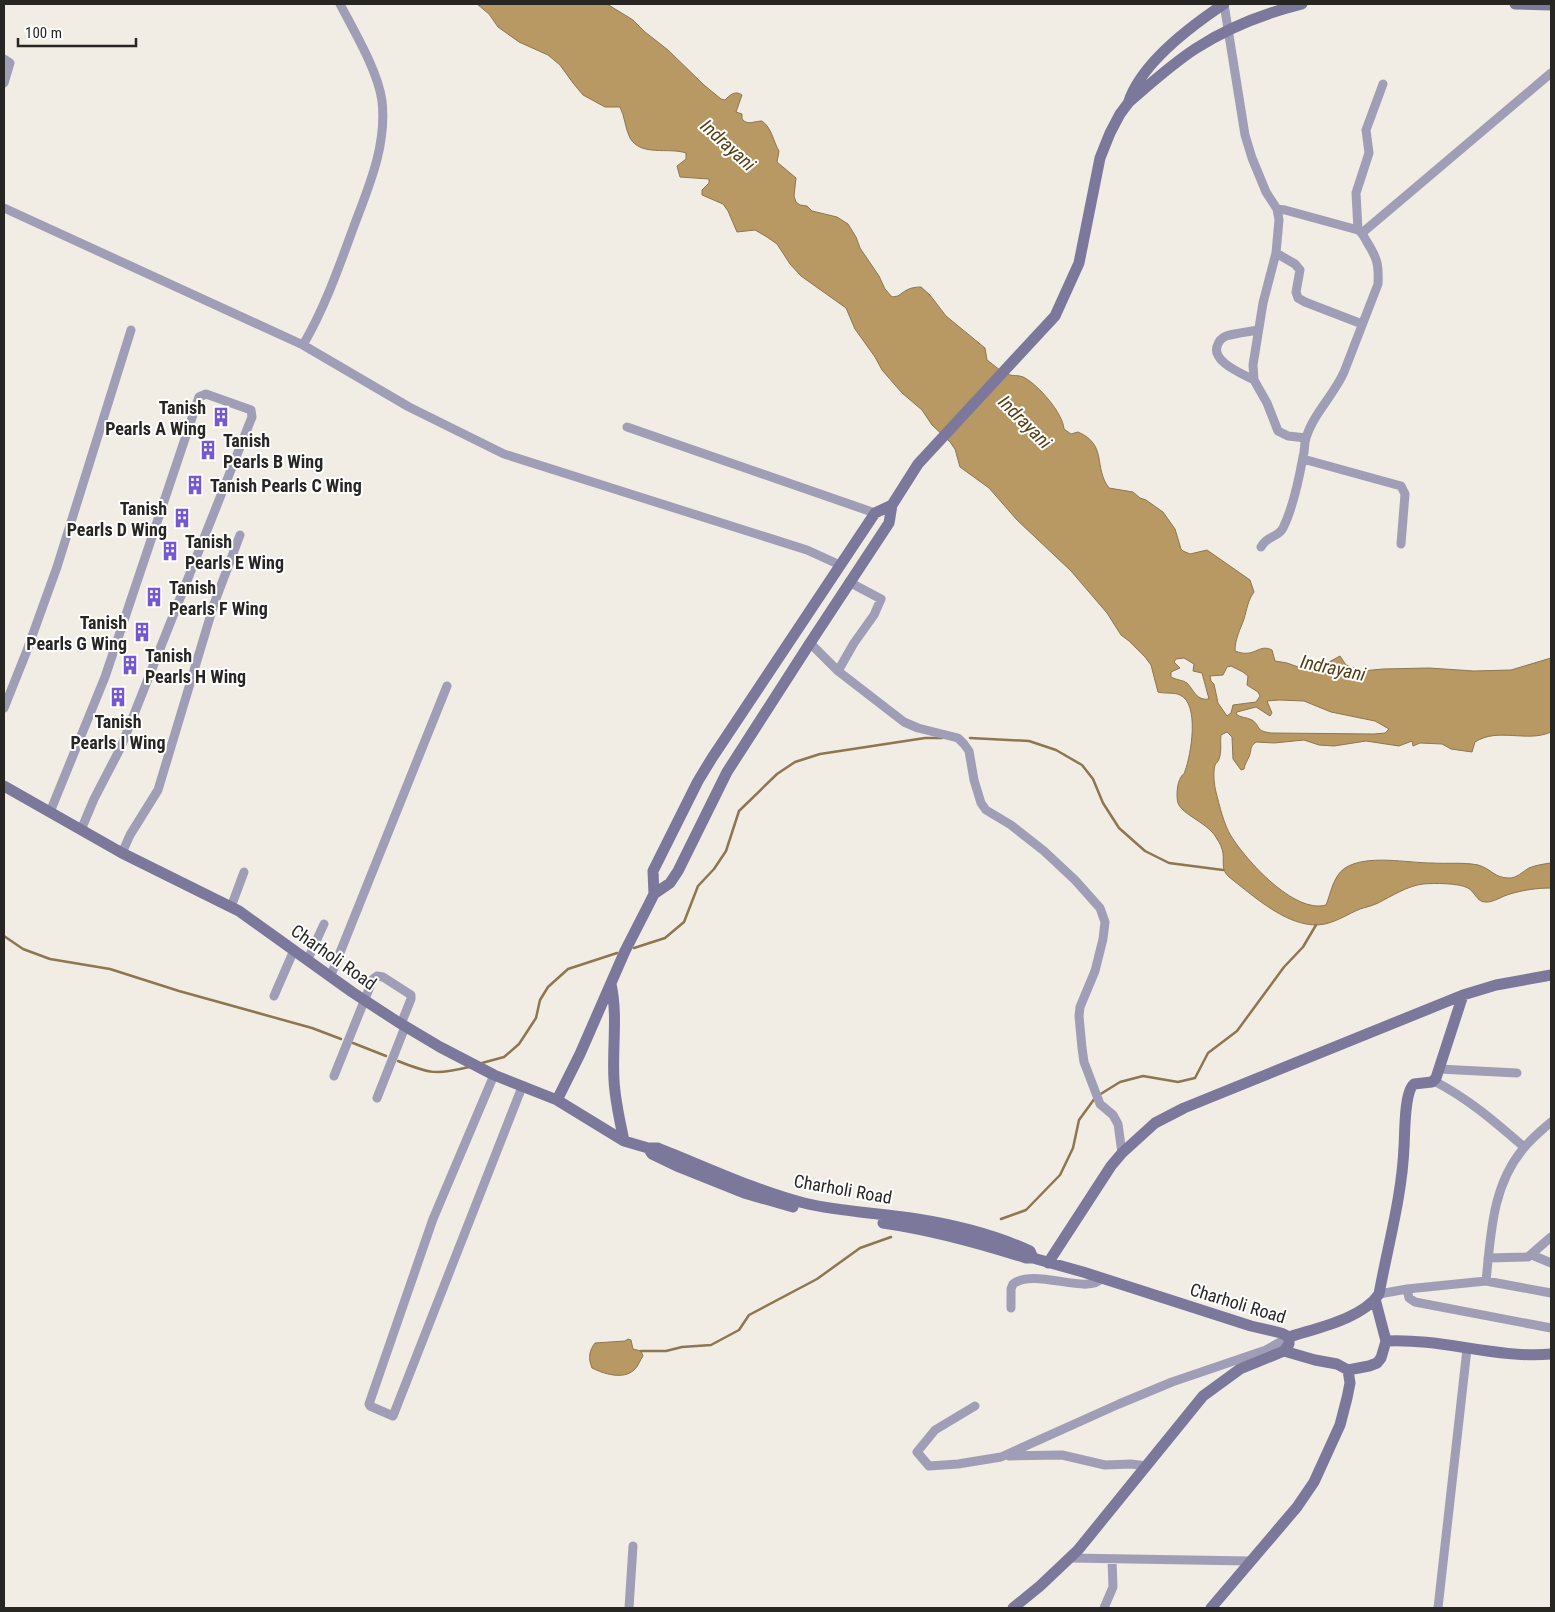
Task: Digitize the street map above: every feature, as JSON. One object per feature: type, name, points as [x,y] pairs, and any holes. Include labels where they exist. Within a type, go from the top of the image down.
[{"type":"street","points":[[303,345],[319,317],[332,288],[374,172],[381,146],[383,116],[379,86],[340,4]]},
{"type":"street","points":[[557,1100],[580,1054],[625,951],[654,894],[670,883],[678,871],[727,772],[889,523],[892,505],[918,464],[1055,316],[1079,262],[1100,158],[1110,133],[1139,79],[1187,31],[1224,4],[1245,135],[1266,192],[1277,209],[1279,220],[1276,252],[1258,330],[1253,366],[1254,380],[1267,403],[1278,431],[1288,436],[1306,438]]},
{"type":"street","points":[[1128,102],[1185,56],[1228,31],[1265,15],[1302,4]]},
{"type":"street","points":[[1515,4],[1551,5]]},
{"type":"street","points":[[4,59],[10,63],[4,83]]},
{"type":"street","points":[[1360,231],[1551,72]]},
{"type":"street","points":[[1260,547],[1268,537],[1277,534],[1283,527],[1289,513],[1303,459],[1306,438],[1315,419],[1339,383],[1378,284],[1378,260],[1360,231],[1356,193],[1369,153],[1366,130],[1383,84]]},
{"type":"street","points":[[4,208],[303,345],[410,407],[504,454],[807,550],[840,565]]},
{"type":"street","points":[[1277,209],[1360,231]]},
{"type":"street","points":[[1276,252],[1295,264],[1300,270],[1296,292],[1298,298],[1362,324]]},
{"type":"street","points":[[4,708],[57,567],[131,330]]},
{"type":"street","points":[[1254,380],[1230,368],[1216,353],[1216,348],[1221,339],[1227,336],[1258,330]]},
{"type":"street","points":[[50,812],[105,677],[199,398],[206,394],[251,410],[252,417],[120,747],[81,830]]},
{"type":"street","points":[[627,427],[875,513]]},
{"type":"street","points":[[1303,459],[1401,486],[1405,494],[1401,544]]},
{"type":"street","points":[[654,894],[653,871],[698,781],[875,513],[892,505]]},
{"type":"street","points":[[122,853],[130,835],[158,790],[214,604],[240,535]]},
{"type":"street","points":[[838,671],[854,643],[874,615],[881,598],[849,582]]},
{"type":"street","points":[[810,643],[838,671],[904,722],[918,728],[958,738],[969,751],[974,780],[981,803],[986,810],[1011,825],[1044,851],[1081,886],[1100,908],[1105,922],[1103,939],[1095,971],[1080,1007],[1079,1016],[1084,1062],[1100,1104],[1113,1115],[1118,1124],[1122,1153]]},
{"type":"street","points":[[331,975],[447,686]]},
{"type":"street","name":"Charholi Road","points":[[4,786],[122,853],[231,907],[403,1025],[494,1075],[557,1100],[624,1141],[648,1148],[658,1148],[784,1197],[805,1203],[858,1215],[918,1219],[986,1235],[1030,1251],[1033,1258],[1251,1326],[1281,1333],[1289,1338]]},
{"type":"street","points":[[231,907],[244,872]]},
{"type":"street","points":[[308,959],[324,924]]},
{"type":"street","points":[[274,996],[294,950]]},
{"type":"street","points":[[1048,1263],[1111,1166],[1155,1122],[1184,1108],[1463,995],[1496,985],[1551,975]]},
{"type":"street","points":[[334,1076],[373,980],[377,976],[383,977],[411,995],[411,999],[377,1098]]},
{"type":"street","points":[[611,984],[615,1001],[614,1082],[618,1115],[624,1141]]},
{"type":"street","points":[[1434,1081],[1463,995]]},
{"type":"street","points":[[1438,1069],[1517,1073]]},
{"type":"street","points":[[494,1075],[433,1219],[369,1404],[393,1416],[522,1087]]},
{"type":"street","points":[[1284,1350],[1315,1360],[1337,1364],[1348,1370],[1369,1366],[1377,1363],[1381,1358],[1386,1341],[1377,1296],[1403,1174],[1406,1114],[1410,1090],[1414,1084],[1434,1081],[1454,1091],[1474,1105],[1524,1147]]},
{"type":"street","points":[[1486,1281],[1498,1193],[1508,1170],[1524,1147],[1551,1122]]},
{"type":"street","points":[[1488,1258],[1525,1258],[1549,1243]]},
{"type":"street","points":[[1532,1255],[1551,1263]]},
{"type":"street","points":[[1011,1308],[1012,1284],[1020,1280],[1040,1278],[1076,1284],[1092,1284],[1100,1282],[1102,1278]]},
{"type":"street","points":[[1001,1457],[1172,1382],[1266,1350],[1289,1338],[1344,1319],[1377,1296],[1407,1289],[1486,1281],[1551,1293]]},
{"type":"street","points":[[1407,1289],[1409,1298],[1416,1302],[1551,1328]]},
{"type":"street","points":[[1013,1608],[1078,1550],[1203,1396],[1240,1369],[1284,1350],[1289,1338]]},
{"type":"street","points":[[1386,1341],[1416,1341],[1523,1355],[1551,1354]]},
{"type":"street","points":[[1438,1608],[1468,1349]]},
{"type":"street","points":[[1211,1608],[1297,1507],[1314,1482],[1340,1425],[1348,1398],[1350,1383],[1348,1370]]},
{"type":"street","points":[[975,1406],[935,1430],[916,1452],[929,1466],[958,1464],[1001,1457],[1062,1454],[1106,1465],[1131,1464],[1147,1466]]},
{"type":"street","points":[[629,1608],[633,1546]]},
{"type":"street","points":[[1070,1558],[1250,1561]]},
{"type":"street","points":[[1104,1608],[1113,1587],[1112,1560]]},
{"type":"water","name":"Indrayani","points":[[477,4],[607,4],[633,20],[721,99],[725,100],[735,93],[742,95],[736,112],[742,114],[744,121],[751,123],[762,121],[768,127],[779,151],[777,162],[796,178],[794,196],[796,202],[807,206],[812,211],[837,217],[848,224],[860,248],[892,297],[898,296],[911,288],[921,287],[930,295],[946,316],[985,348],[987,360],[1004,373],[1025,378],[1043,393],[1055,408],[1064,429],[1071,434],[1078,432],[1093,443],[1097,450],[1104,480],[1109,488],[1133,492],[1163,512],[1175,529],[1183,551],[1190,554],[1207,550],[1250,580],[1254,592],[1249,601],[1238,635],[1235,651],[1247,653],[1267,648],[1272,650],[1275,661],[1301,668],[1318,668],[1340,656],[1346,665],[1362,671],[1429,668],[1474,671],[1511,670],[1551,658],[1551,732],[1532,736],[1503,735],[1484,738],[1475,742],[1472,752],[1451,749],[1442,744],[1420,743],[1413,746],[1412,741],[1399,746],[1366,741],[1334,746],[1319,745],[1304,740],[1274,743],[1256,742],[1252,747],[1244,769],[1241,770],[1233,759],[1232,737],[1227,732],[1221,735],[1219,760],[1215,765],[1214,775],[1215,789],[1226,826],[1238,846],[1272,883],[1300,901],[1313,906],[1326,905],[1335,880],[1345,868],[1364,861],[1376,860],[1472,864],[1483,867],[1504,878],[1512,878],[1529,868],[1551,863],[1551,888],[1520,891],[1491,901],[1482,902],[1464,886],[1423,884],[1405,889],[1376,904],[1334,921],[1312,925],[1299,922],[1274,911],[1229,877],[1224,869],[1221,847],[1213,833],[1180,807],[1178,803],[1178,786],[1187,764],[1192,730],[1190,708],[1186,700],[1177,694],[1158,692],[1151,665],[1121,635],[1107,613],[1071,571],[1017,520],[989,488],[960,467],[955,449],[950,442],[932,425],[922,410],[902,393],[882,370],[855,329],[846,308],[801,276],[790,264],[777,244],[767,237],[755,230],[737,232],[723,204],[702,195],[702,190],[709,183],[709,179],[680,177],[677,166],[686,159],[686,153],[648,150],[635,144],[628,134],[620,107],[605,107],[583,95],[560,65],[548,55],[519,42],[498,27],[489,14]],"holes":[[[1184,658],[1194,664],[1193,671],[1202,673],[1209,699],[1198,697],[1187,683],[1171,677],[1171,672],[1180,668],[1174,662],[1176,659]],[[1231,666],[1248,676],[1247,685],[1258,692],[1260,696],[1256,702],[1233,705],[1231,713],[1227,716],[1218,703],[1214,684],[1210,676],[1223,675],[1227,667]],[[1267,701],[1304,701],[1331,712],[1375,721],[1389,729],[1385,733],[1374,734],[1271,733],[1260,730],[1255,722],[1236,714],[1237,712],[1256,707],[1270,716],[1272,713]]]},
{"type":"water","points":[[631,1340],[633,1349],[641,1351],[643,1356],[634,1370],[624,1375],[619,1375],[608,1374],[592,1368],[590,1355],[595,1343],[625,1341]]},
{"type":"waterway","points":[[634,948],[665,938],[684,922],[698,886],[714,869],[726,851],[739,811],[777,774],[795,762],[820,754],[925,738],[942,738]]},
{"type":"waterway","points":[[970,738],[1029,741],[1056,750],[1082,765],[1093,779],[1103,803],[1119,828],[1145,851],[1169,863],[1223,870]]},
{"type":"waterway","points":[[1099,1095],[1120,1082],[1143,1076],[1178,1082],[1195,1078],[1208,1053],[1237,1031],[1284,967],[1303,947],[1316,925]]},
{"type":"waterway","points":[[4,936],[23,949],[50,959],[110,969],[179,991],[312,1028],[341,1039]]},
{"type":"waterway","points":[[482,1063],[504,1057],[519,1044],[536,1018],[540,1000],[548,987],[568,969],[617,953]]},
{"type":"waterway","points":[[353,1043],[386,1056]]},
{"type":"waterway","points":[[398,1061],[418,1069],[433,1072],[469,1067]]},
{"type":"waterway","points":[[1001,1219],[1026,1210],[1060,1175],[1073,1148],[1079,1120],[1095,1098]]},
{"type":"waterway","points":[[641,1351],[666,1351],[682,1347],[711,1345],[739,1330],[749,1315],[817,1279],[860,1248],[891,1237]]},
{"type":"place","name":"Tanish Pearls A Wing","points":[[221,417]]},
{"type":"place","name":"Tanish Pearls B Wing","points":[[208,450]]},
{"type":"place","name":"Tanish Pearls C Wing","points":[[195,485]]},
{"type":"place","name":"Tanish Pearls D Wing","points":[[182,518]]},
{"type":"place","name":"Tanish Pearls E Wing","points":[[170,551]]},
{"type":"place","name":"Tanish Pearls F Wing","points":[[154,597]]},
{"type":"place","name":"Tanish Pearls G Wing","points":[[142,632]]},
{"type":"place","name":"Tanish Pearls H Wing","points":[[130,665]]},
{"type":"place","name":"Tanish Pearls I Wing","points":[[118,697]]}]
